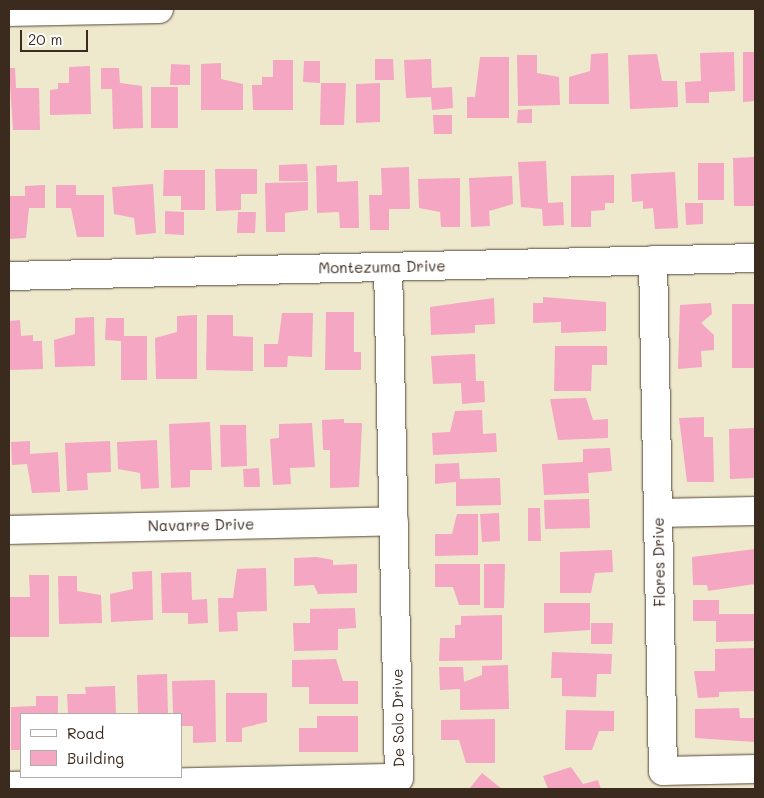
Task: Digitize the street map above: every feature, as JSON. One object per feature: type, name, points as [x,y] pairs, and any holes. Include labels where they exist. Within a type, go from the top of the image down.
[{"type":"street","points":[[9,12],[159,9]]},
{"type":"street","name":"Montezuma Drive","points":[[9,276],[755,258]]},
{"type":"street","name":"Flores Drive","points":[[653,260],[663,771],[755,769]]},
{"type":"street","name":"De Solo Drive","points":[[9,786],[399,778],[388,268]]},
{"type":"street","points":[[659,513],[755,511]]},
{"type":"street","name":"Navarre Drive","points":[[9,530],[394,521]]},
{"type":"building","points":[[734,52],[735,91],[709,92],[709,103],[686,103],[685,82],[701,81],[700,53]]},
{"type":"building","points":[[743,52],[755,52],[755,101],[743,102]]},
{"type":"building","points":[[608,53],[609,104],[569,104],[569,77],[590,71],[591,54]]},
{"type":"building","points":[[657,54],[662,81],[677,81],[678,107],[630,109],[628,55]]},
{"type":"building","points":[[517,55],[537,55],[537,73],[559,77],[560,105],[518,106]]},
{"type":"building","points":[[480,57],[509,57],[509,118],[467,118],[467,97],[475,97]]},
{"type":"building","points":[[375,59],[393,59],[394,80],[375,80]]},
{"type":"building","points":[[431,59],[432,88],[452,87],[453,108],[432,110],[431,97],[406,98],[404,60]]},
{"type":"building","points":[[273,60],[293,60],[293,110],[253,110],[252,85],[262,85],[262,77],[273,77]]},
{"type":"building","points":[[304,61],[320,61],[320,83],[303,82]]},
{"type":"building","points":[[221,63],[221,79],[243,84],[243,110],[201,110],[201,64]]},
{"type":"building","points":[[171,64],[190,65],[190,85],[170,85]]},
{"type":"building","points":[[90,66],[91,114],[50,115],[50,90],[58,89],[58,83],[69,83],[69,67]]},
{"type":"building","points":[[9,68],[15,68],[16,88],[39,88],[40,130],[13,130]]},
{"type":"building","points":[[101,68],[119,68],[120,83],[142,86],[143,128],[113,129],[112,89],[101,89]]},
{"type":"building","points":[[321,83],[346,83],[344,125],[320,125]]},
{"type":"building","points":[[380,83],[380,122],[356,123],[356,84]]},
{"type":"building","points":[[151,87],[178,87],[178,128],[151,128]]},
{"type":"building","points":[[532,109],[532,123],[517,123],[518,110]]},
{"type":"building","points":[[433,115],[452,115],[452,134],[434,134]]},
{"type":"building","points":[[755,157],[755,206],[734,206],[733,158]]},
{"type":"building","points":[[546,161],[548,203],[563,202],[564,225],[543,226],[542,209],[521,207],[518,162]]},
{"type":"building","points":[[698,163],[724,163],[724,200],[698,200]]},
{"type":"building","points":[[307,164],[308,181],[279,181],[279,165]]},
{"type":"building","points":[[337,165],[337,182],[358,181],[359,228],[340,228],[339,212],[317,213],[316,166]]},
{"type":"building","points":[[409,167],[410,209],[389,209],[389,230],[370,230],[369,195],[382,195],[381,168]]},
{"type":"building","points":[[215,169],[257,169],[257,194],[241,194],[241,210],[216,211]]},
{"type":"building","points":[[164,170],[205,170],[205,210],[181,210],[181,196],[163,196]]},
{"type":"building","points":[[675,172],[678,228],[655,229],[653,208],[643,209],[643,201],[632,202],[631,174]]},
{"type":"building","points":[[614,175],[614,203],[605,203],[605,210],[591,211],[591,227],[571,227],[571,176]]},
{"type":"building","points":[[512,176],[513,204],[489,211],[490,226],[471,227],[469,178]]},
{"type":"building","points":[[460,178],[460,227],[441,227],[440,212],[419,208],[418,179]]},
{"type":"building","points":[[308,182],[308,210],[285,213],[285,232],[266,232],[265,183]]},
{"type":"building","points":[[153,184],[156,233],[136,235],[134,218],[114,214],[112,187]]},
{"type":"building","points":[[45,185],[45,208],[29,208],[26,238],[9,239],[9,196],[25,196],[25,186]]},
{"type":"building","points":[[56,185],[76,185],[76,195],[104,195],[104,237],[77,237],[71,208],[56,208]]},
{"type":"building","points":[[685,203],[703,203],[703,224],[686,225]]},
{"type":"building","points":[[165,211],[184,212],[184,235],[165,234]]},
{"type":"building","points":[[238,212],[256,212],[255,233],[237,233]]},
{"type":"building","points":[[543,297],[606,302],[606,331],[561,333],[561,322],[533,323],[533,303],[543,303]]},
{"type":"building","points":[[494,298],[495,324],[475,325],[475,333],[431,335],[430,307]]},
{"type":"building","points":[[711,303],[712,314],[701,323],[714,335],[714,350],[701,351],[702,367],[678,369],[680,305]]},
{"type":"building","points":[[732,304],[755,304],[755,368],[732,368]]},
{"type":"building","points":[[326,312],[354,312],[354,352],[361,352],[361,370],[325,370]]},
{"type":"building","points":[[282,313],[313,313],[312,357],[288,356],[287,367],[264,367],[264,344],[278,344]]},
{"type":"building","points":[[197,315],[197,379],[156,379],[155,338],[177,332],[177,316]]},
{"type":"building","points":[[207,315],[233,315],[233,336],[253,337],[253,371],[206,370]]},
{"type":"building","points":[[94,317],[95,366],[55,367],[54,340],[75,334],[75,318]]},
{"type":"building","points":[[106,318],[124,318],[124,336],[147,336],[147,380],[121,380],[121,341],[105,340]]},
{"type":"building","points":[[20,320],[21,336],[33,335],[33,341],[42,341],[43,369],[9,370],[9,321]]},
{"type":"building","points":[[555,346],[607,346],[607,365],[592,365],[591,391],[554,391]]},
{"type":"building","points":[[475,354],[476,381],[484,381],[485,402],[462,404],[461,383],[433,384],[431,356]]},
{"type":"building","points":[[586,398],[593,420],[608,419],[608,438],[558,440],[550,399]]},
{"type":"building","points":[[482,410],[483,434],[496,433],[497,452],[433,455],[432,433],[450,432],[455,411]]},
{"type":"building","points":[[704,417],[704,437],[713,437],[714,482],[687,482],[679,418]]},
{"type":"building","points":[[344,419],[344,423],[362,423],[359,487],[330,488],[330,450],[323,450],[322,420]]},
{"type":"building","points":[[210,422],[212,470],[190,470],[190,487],[171,488],[169,424]]},
{"type":"building","points":[[312,423],[315,467],[290,468],[291,484],[273,485],[270,439],[279,438],[279,424]]},
{"type":"building","points":[[220,425],[246,425],[247,466],[221,467]]},
{"type":"building","points":[[755,428],[755,478],[730,479],[729,429]]},
{"type":"building","points":[[157,440],[159,488],[141,489],[140,473],[118,469],[117,442]]},
{"type":"building","points":[[30,441],[30,454],[58,452],[60,492],[32,493],[27,464],[12,465],[11,442]]},
{"type":"building","points":[[110,441],[111,472],[87,473],[88,490],[67,491],[65,443]]},
{"type":"building","points":[[610,448],[612,471],[588,473],[589,493],[544,495],[542,464],[583,462],[583,449]]},
{"type":"building","points":[[459,463],[460,479],[500,478],[501,505],[456,506],[456,482],[435,484],[435,464]]},
{"type":"building","points":[[259,468],[260,487],[244,487],[243,469]]},
{"type":"building","points":[[589,499],[590,528],[545,529],[544,500]]},
{"type":"building","points":[[528,508],[540,508],[541,541],[528,541]]},
{"type":"building","points":[[499,513],[500,541],[482,542],[480,514]]},
{"type":"building","points":[[457,514],[478,514],[478,555],[435,556],[435,534],[452,534]]},
{"type":"building","points":[[755,549],[755,584],[708,591],[707,585],[693,585],[692,557]]},
{"type":"building","points":[[612,550],[613,572],[595,573],[591,593],[560,593],[560,552]]},
{"type":"building","points":[[317,557],[333,560],[333,565],[357,564],[357,593],[318,594],[314,585],[294,586],[294,558]]},
{"type":"building","points":[[435,564],[480,564],[480,605],[459,605],[453,587],[435,587]]},
{"type":"building","points":[[484,564],[505,564],[504,608],[484,608]]},
{"type":"building","points":[[266,568],[267,611],[237,612],[238,631],[219,632],[218,598],[233,598],[237,569]]},
{"type":"building","points":[[152,571],[153,620],[111,622],[110,594],[133,589],[132,572]]},
{"type":"building","points":[[191,572],[192,600],[207,599],[208,623],[188,624],[188,613],[162,613],[161,573]]},
{"type":"building","points":[[29,575],[49,575],[49,637],[9,637],[9,597],[30,597]]},
{"type":"building","points":[[58,576],[77,576],[77,591],[101,595],[102,623],[59,624]]},
{"type":"building","points":[[693,600],[719,600],[719,614],[755,614],[755,641],[716,642],[716,621],[693,621]]},
{"type":"building","points":[[544,603],[590,603],[590,630],[544,633]]},
{"type":"building","points":[[355,608],[356,628],[338,629],[338,650],[294,651],[293,623],[310,623],[310,609]]},
{"type":"building","points":[[502,615],[502,660],[439,661],[440,638],[455,638],[455,625],[461,625],[461,616]]},
{"type":"building","points":[[591,623],[613,623],[612,644],[591,644]]},
{"type":"building","points":[[755,648],[755,691],[719,692],[719,697],[698,698],[694,671],[715,671],[715,649]]},
{"type":"building","points":[[552,652],[612,654],[611,674],[597,674],[596,697],[562,696],[562,678],[551,678]]},
{"type":"building","points":[[336,659],[343,681],[358,681],[358,704],[309,704],[309,687],[292,687],[292,660]]},
{"type":"building","points":[[508,665],[509,709],[460,710],[460,689],[440,690],[439,667],[463,667],[464,682],[482,675],[482,666]]},
{"type":"building","points":[[167,674],[168,713],[138,713],[137,675]]},
{"type":"building","points":[[215,680],[216,742],[193,743],[193,726],[182,726],[182,713],[173,713],[172,681]]},
{"type":"building","points":[[115,686],[116,713],[68,713],[67,694],[86,694],[85,687]]},
{"type":"building","points":[[226,693],[267,693],[267,722],[242,728],[242,742],[226,742]]},
{"type":"building","points":[[36,696],[58,696],[58,713],[20,713],[20,750],[11,750],[11,707],[36,706]]},
{"type":"building","points":[[739,708],[740,718],[755,718],[755,742],[695,738],[695,709]]},
{"type":"building","points":[[566,710],[614,711],[614,731],[599,731],[592,750],[565,750]]},
{"type":"building","points":[[317,716],[358,716],[358,752],[299,752],[299,728],[317,728]]},
{"type":"building","points":[[495,719],[495,763],[466,763],[459,740],[441,740],[441,720]]},
{"type":"building","points":[[571,767],[583,784],[598,780],[601,789],[548,789],[543,776]]},
{"type":"building","points":[[482,773],[502,789],[469,789]]}]
